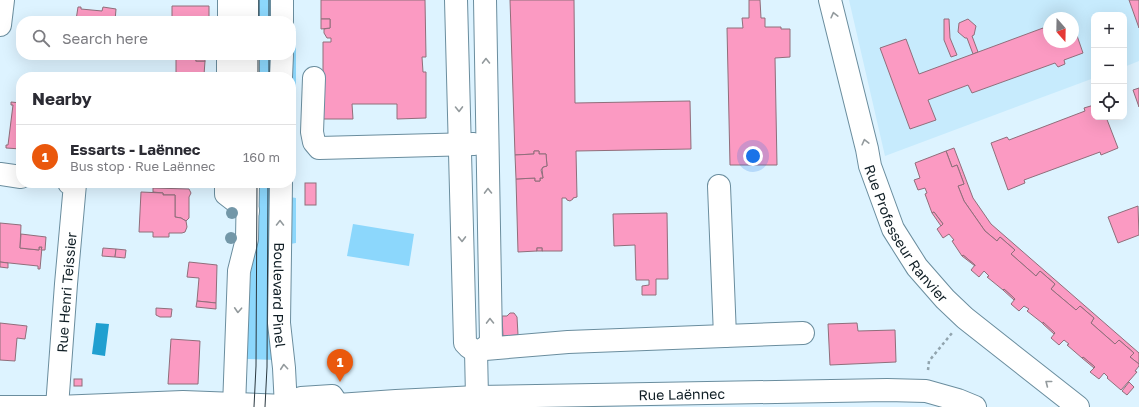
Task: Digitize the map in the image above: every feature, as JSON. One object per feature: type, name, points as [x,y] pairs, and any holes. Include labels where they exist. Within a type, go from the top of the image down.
[{"type":"street","points":[[0,25],[3,0]]},
{"type":"street","points":[[229,0],[229,16]]},
{"type":"street","points":[[247,0],[247,16]]},
{"type":"street","points":[[282,0],[282,16]]},
{"type":"street","points":[[456,0],[464,343],[469,348],[480,350],[568,342],[803,333]]},
{"type":"street","points":[[480,350],[491,342],[485,0]]},
{"type":"street","name":"Rue Professeur Ranvier","points":[[830,0],[870,166],[893,229],[917,267],[945,299],[965,318],[1078,407]]},
{"type":"street","points":[[228,60],[228,72]]},
{"type":"street","points":[[248,60],[248,72]]},
{"type":"street","points":[[281,72],[282,60]]},
{"type":"street","points":[[314,78],[312,132],[314,142],[319,148],[488,143]]},
{"type":"street","points":[[0,174],[16,176]]},
{"type":"street","points":[[720,186],[725,336]]},
{"type":"street","name":"Rue Henri Teissier","points":[[57,407],[65,291],[75,188]]},
{"type":"street","points":[[226,188],[226,194],[248,211]]},
{"type":"street","points":[[234,405],[239,271],[247,239],[248,188]]},
{"type":"street","name":"Boulevard Pinel","points":[[280,188],[279,323],[287,407]]},
{"type":"street","points":[[477,397],[480,350]]},
{"type":"street","name":"Rue Laënnec","points":[[0,407],[57,407],[183,402],[287,407],[301,398],[332,396],[337,406],[477,397],[615,401],[887,390],[926,391],[958,400],[975,407]]},
{"type":"path","points":[[928,370],[929,361],[954,331]]},
{"type":"shaded area","points":[[254,0],[273,0],[273,16],[254,16]]},
{"type":"shaded area","points":[[849,0],[1129,0],[1139,28],[1139,61],[1127,66],[1127,12],[1091,12],[1091,79],[885,156]]},
{"type":"shaded area","points":[[254,60],[273,60],[273,72],[254,72]]},
{"type":"shaded area","points":[[291,60],[296,60],[296,72],[291,72]]},
{"type":"shaded area","points":[[253,188],[273,188],[276,360],[247,359],[253,244]]},
{"type":"shaded area","points":[[290,197],[296,198],[296,243],[290,244]]},
{"type":"shaded area","points":[[353,224],[414,234],[409,266],[347,256]]},
{"type":"shaded area","points":[[96,323],[109,324],[105,356],[92,354]]},
{"type":"building","points":[[321,0],[425,0],[426,57],[422,57],[423,72],[426,72],[426,118],[397,119],[397,104],[352,104],[353,119],[323,119],[323,42],[331,42],[331,38],[327,38],[324,33],[324,29],[330,28],[330,19],[321,19]]},
{"type":"building","points":[[510,0],[574,0],[575,103],[690,101],[691,149],[576,151],[577,197],[570,201],[566,198],[562,198],[562,251],[542,251],[542,248],[537,248],[537,251],[518,252],[516,179],[535,178],[535,181],[540,181],[540,178],[543,178],[542,169],[543,167],[547,166],[546,154],[539,154],[539,151],[534,151],[534,154],[515,155]]},
{"type":"building","points":[[749,0],[760,0],[761,18],[765,18],[765,27],[781,27],[781,29],[790,29],[790,57],[775,58],[777,165],[730,165],[727,28],[743,28],[742,18],[749,18]]},
{"type":"building","points":[[1129,0],[1139,0],[1139,28]]},
{"type":"building","points":[[172,6],[209,6],[209,16],[172,16]]},
{"type":"building","points":[[78,7],[81,7],[81,9],[102,11],[103,7],[116,9],[115,16],[77,16]]},
{"type":"building","points":[[321,19],[330,19],[330,28],[321,29]]},
{"type":"building","points":[[944,19],[949,19],[950,38],[957,55],[951,57],[944,40]]},
{"type":"building","points":[[968,19],[976,26],[974,35],[972,36],[978,52],[973,54],[967,38],[958,32],[959,23]]},
{"type":"building","points":[[1043,28],[1043,48],[1079,48],[1079,41],[1083,53],[1064,60],[1065,64],[1058,67],[1055,63],[972,93],[968,85],[928,100],[936,120],[910,129],[880,48],[906,39],[919,74]]},
{"type":"building","points":[[176,60],[205,61],[204,72],[176,72]]},
{"type":"building","points":[[1139,88],[1139,107],[1133,90]]},
{"type":"building","points":[[11,102],[16,102],[16,149],[6,148],[6,145],[8,145],[13,105],[11,105]]},
{"type":"building","points":[[1091,106],[1091,120],[1107,120],[1118,148],[1101,155],[1100,152],[1024,180],[1025,183],[1008,190],[991,143],[1007,137],[1009,140],[1085,111],[1084,108]]},
{"type":"building","points":[[954,148],[973,198],[991,224],[1139,353],[1139,364],[1130,357],[1134,353],[1119,340],[1115,344],[1091,323],[1094,318],[1080,306],[1076,310],[1051,289],[1055,284],[1040,271],[1036,276],[1011,254],[1015,250],[1000,237],[997,241],[985,231],[964,201],[958,186],[964,184],[957,165],[952,167],[946,151]]},
{"type":"building","points":[[534,151],[539,151],[539,154],[546,154],[547,166],[543,167],[541,170],[543,178],[540,178],[540,181],[535,181],[535,178],[516,179],[515,155],[534,154]]},
{"type":"building","points":[[946,151],[952,167],[957,165],[964,184],[958,186],[964,201],[985,231],[997,241],[1000,237],[1015,250],[1011,254],[1036,276],[1040,271],[1055,284],[1051,289],[1076,310],[1080,306],[1094,318],[1091,323],[1115,344],[1119,340],[1134,353],[1130,357],[1139,364],[1135,371],[1137,372],[1121,390],[1107,378],[1108,377],[1104,373],[1099,379],[1090,372],[1095,367],[1067,345],[1069,344],[1064,340],[1059,345],[1051,338],[1055,333],[1027,311],[1029,309],[1024,306],[1019,311],[1011,304],[1015,299],[987,277],[989,276],[984,271],[979,277],[971,270],[975,265],[963,255],[962,256],[952,241],[954,240],[949,234],[943,238],[937,229],[943,224],[934,212],[932,213],[925,194],[927,193],[925,188],[918,190],[914,180],[920,178],[915,163]]},
{"type":"building","points":[[305,183],[316,183],[316,205],[305,205]]},
{"type":"building","points":[[153,188],[189,189],[191,193],[189,197],[189,218],[186,221],[175,217],[175,195],[163,195],[163,193],[153,192]]},
{"type":"building","points":[[141,192],[175,195],[175,217],[186,221],[187,227],[185,232],[169,233],[169,237],[153,237],[153,232],[139,232]]},
{"type":"building","points":[[1138,206],[1139,235],[1118,243],[1108,217]]},
{"type":"building","points":[[934,212],[943,224],[941,226],[932,213]]},
{"type":"building","points":[[667,213],[668,279],[656,279],[656,295],[642,295],[642,286],[649,285],[649,280],[636,280],[635,245],[614,246],[613,214]]},
{"type":"building","points":[[0,223],[21,225],[20,248],[39,250],[39,247],[42,247],[40,269],[38,269],[38,266],[0,262]]},
{"type":"building","points":[[21,234],[46,237],[45,250],[41,250],[42,247],[39,247],[39,250],[20,248]]},
{"type":"building","points":[[103,248],[116,249],[115,257],[102,256]]},
{"type":"building","points":[[537,248],[542,248],[542,251],[537,251]]},
{"type":"building","points":[[116,249],[126,250],[125,258],[115,257]]},
{"type":"building","points":[[963,255],[975,265],[975,266],[962,256]]},
{"type":"building","points":[[0,262],[8,263],[8,268],[0,267]]},
{"type":"building","points":[[189,262],[217,265],[216,303],[197,301],[199,278],[187,277]]},
{"type":"building","points":[[1004,289],[1015,299],[1014,300],[1003,290]]},
{"type":"building","points":[[197,301],[216,303],[216,309],[196,307]]},
{"type":"building","points":[[156,308],[172,309],[171,317],[160,317],[156,315]]},
{"type":"building","points":[[510,313],[514,313],[517,317],[518,335],[503,336],[502,316],[507,316]]},
{"type":"building","points":[[1043,322],[1055,333],[1054,334],[1043,324]]},
{"type":"building","points":[[0,323],[27,326],[25,339],[17,338],[15,361],[0,360]]},
{"type":"building","points":[[857,323],[858,331],[895,330],[896,362],[830,365],[828,324]]},
{"type":"building","points":[[171,339],[200,341],[198,384],[168,384]]},
{"type":"building","points":[[1083,357],[1095,367],[1094,368],[1082,358]]},
{"type":"building","points":[[74,379],[82,379],[82,386],[74,386]]},
{"type":"building","points":[[1129,382],[1134,387],[1127,395],[1122,391]]},
{"type":"tram line","points":[[259,0],[259,16]]},
{"type":"tram line","points":[[269,0],[269,16]]},
{"type":"tram line","points":[[258,60],[258,72]]},
{"type":"tram line","points":[[269,60],[269,72]]},
{"type":"tram line","points":[[254,407],[256,366],[257,188]]},
{"type":"tram line","points":[[265,407],[267,367],[268,188]]},
{"type":"place","name":"Essarts - Laënnec","points":[[340,382]]}]
